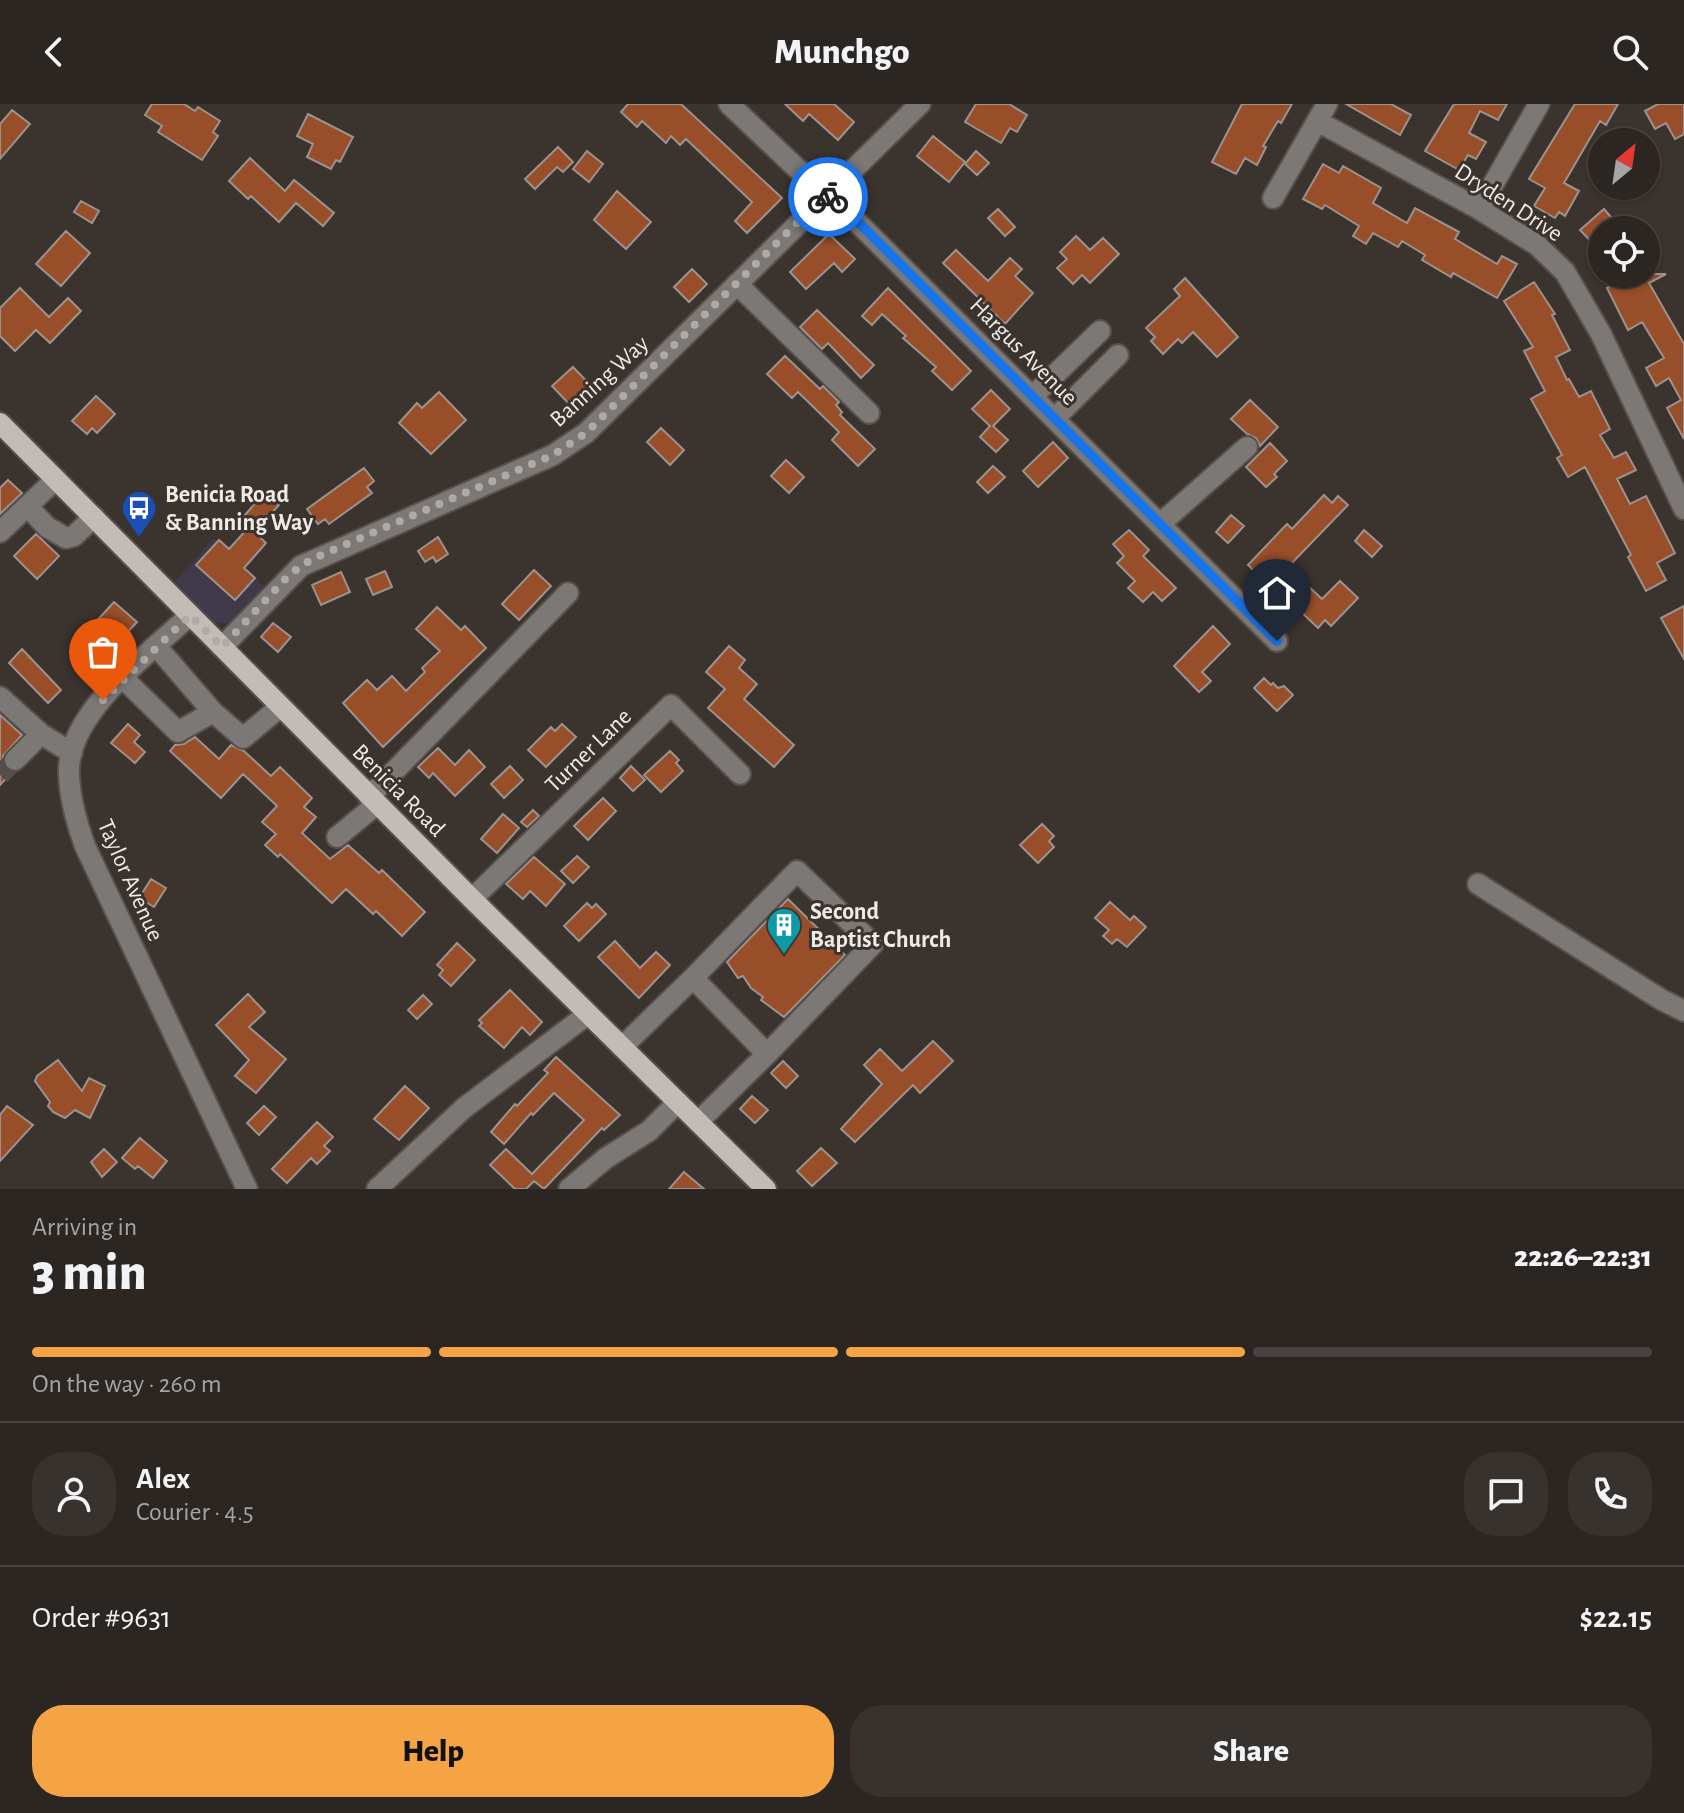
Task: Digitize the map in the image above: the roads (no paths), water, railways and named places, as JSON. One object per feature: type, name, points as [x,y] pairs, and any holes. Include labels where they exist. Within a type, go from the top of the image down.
[{"type":"main road","name":"Benicia Road","points":[[4,433],[56,479],[280,707],[766,1189]]},
{"type":"street","name":"Hargus Avenue","points":[[729,104],[825,195],[839,204],[1277,641]]},
{"type":"street","name":"Banning Way","points":[[222,647],[290,574],[312,559],[553,455],[575,442],[920,104]]},
{"type":"street","points":[[1479,209],[1539,104]]},
{"type":"street","points":[[1273,198],[1322,112]]},
{"type":"street","name":"Dryden Drive","points":[[1322,112],[1537,245],[1565,272],[1601,334],[1684,509]]},
{"type":"street","points":[[737,284],[869,413]]},
{"type":"street","points":[[1033,396],[1100,331]]},
{"type":"street","points":[[1055,418],[1118,355]]},
{"type":"street","points":[[1160,524],[1247,447]]},
{"type":"street","points":[[0,532],[56,479]]},
{"type":"street","points":[[27,506],[47,527],[66,538],[74,536],[94,517]]},
{"type":"street","points":[[337,837],[568,593]]},
{"type":"street","name":"Taylor Avenue","points":[[190,615],[123,678],[84,724],[72,753],[69,769],[71,793],[85,846],[247,1189]]},
{"type":"street","points":[[157,647],[213,712],[243,738],[280,707]]},
{"type":"street","points":[[123,678],[178,732],[213,712]]},
{"type":"street","points":[[0,697],[41,734],[72,753]]},
{"type":"street","name":"Turner Lane","points":[[472,899],[671,705],[740,774]]},
{"type":"street","points":[[15,760],[41,734]]},
{"type":"street","points":[[622,1047],[797,871],[873,944],[698,1122]]},
{"type":"street","points":[[1478,884],[1684,1011]]},
{"type":"street","points":[[693,978],[767,1054]]},
{"type":"street","points":[[377,1189],[464,1108],[588,1014]]},
{"type":"street","points":[[569,1189],[606,1158],[649,1131],[678,1102]]},
{"type":"tunnel","points":[[0,775],[15,760]]},
{"type":"place","name":"Benicia Road & Banning Way","points":[[139,539]]},
{"type":"place","name":"Second Baptist Church","points":[[784,956]]}]
